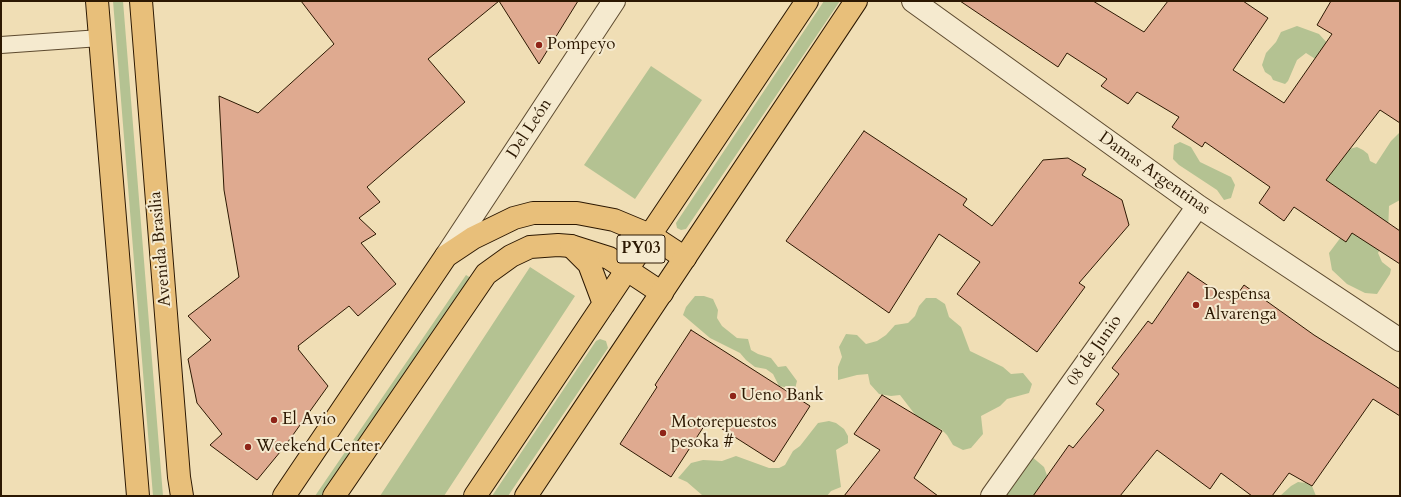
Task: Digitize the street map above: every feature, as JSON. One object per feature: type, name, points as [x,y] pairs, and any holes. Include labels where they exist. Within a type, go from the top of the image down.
[{"type":"main road","points":[[97,1],[138,493]]},
{"type":"main road","name":"Avenida Brasilia","points":[[141,1],[179,477],[182,496]]},
{"type":"main road","name":"PY03","points":[[475,496],[807,1]]},
{"type":"main road","name":"PY03","points":[[526,496],[856,1]]},
{"type":"main road","points":[[284,496],[446,256],[491,228],[514,218],[533,213],[577,213],[614,220],[650,234],[685,258]]},
{"type":"main road","points":[[334,496],[486,274],[511,256],[530,247],[558,245],[571,246],[609,258],[662,293]]},
{"type":"main road","points":[[571,246],[589,264],[604,304]]},
{"type":"street","name":"Del León","points":[[446,256],[614,1]]},
{"type":"street","name":"Damas Argentinas","points":[[913,1],[1198,206],[1400,340]]},
{"type":"street","name":"08 de Junio","points":[[992,496],[1198,206]]},
{"type":"lane","points":[[1,45],[100,38]]},
{"type":"green space","points":[[113,1],[123,1],[163,496],[153,496]]},
{"type":"green space","points":[[824,1],[840,1],[686,229],[681,230],[677,228],[676,223]]},
{"type":"green space","points":[[1297,26],[1319,34],[1329,45],[1320,62],[1306,53],[1297,60],[1288,81],[1285,84],[1273,80],[1271,76],[1265,72],[1262,65],[1266,53],[1276,42],[1281,32]]},
{"type":"green space","points":[[651,66],[702,100],[635,199],[584,165]]},
{"type":"green space","points":[[1400,132],[1400,200],[1389,206],[1388,234],[1378,253],[1382,262],[1391,269],[1390,274],[1377,294],[1365,293],[1347,284],[1332,270],[1329,253],[1341,237],[1320,181],[1349,149],[1357,147],[1363,150],[1368,154],[1370,161],[1376,164],[1391,141]]},
{"type":"green space","points":[[1180,142],[1191,147],[1200,162],[1231,177],[1235,185],[1231,198],[1224,200],[1217,190],[1179,165],[1173,159],[1174,145]]},
{"type":"green space","points":[[530,267],[575,296],[444,496],[380,496]]},
{"type":"green space","points":[[466,275],[471,278],[325,496],[315,496]]},
{"type":"green space","points":[[695,296],[704,296],[713,299],[718,310],[717,318],[722,326],[737,338],[748,339],[751,350],[771,358],[778,367],[786,366],[797,381],[795,389],[779,386],[773,374],[766,369],[755,367],[740,353],[710,338],[683,315],[686,307]]},
{"type":"green space","points":[[926,298],[936,298],[945,304],[949,317],[961,327],[970,351],[1003,367],[1011,374],[1023,373],[1032,384],[1029,393],[1007,399],[1000,406],[981,416],[983,434],[971,448],[963,450],[953,445],[941,429],[932,427],[920,421],[900,395],[891,396],[879,394],[870,384],[868,374],[838,380],[838,367],[842,357],[839,347],[846,334],[857,335],[866,344],[877,341],[886,335],[895,325],[908,323],[915,316],[919,306]]},
{"type":"green space","points":[[600,339],[606,341],[608,348],[508,496],[492,496],[596,341]]},
{"type":"green space","points":[[829,421],[836,423],[844,429],[848,436],[848,443],[836,450],[841,487],[831,491],[827,496],[702,495],[687,482],[678,478],[691,463],[703,460],[722,461],[736,456],[769,468],[779,468],[785,465],[793,451],[800,446],[818,423]]},
{"type":"green space","points":[[1031,456],[1044,467],[1050,484],[1046,496],[996,496]]},
{"type":"green space","points":[[1298,482],[1306,483],[1312,486],[1316,496],[1280,496],[1291,486]]},
{"type":"building","points":[[301,1],[499,1],[428,59],[465,102],[367,187],[380,202],[359,218],[376,234],[361,243],[396,284],[358,316],[349,306],[298,346],[298,349],[328,386],[285,446],[257,480],[210,445],[222,434],[197,403],[188,359],[211,340],[188,316],[239,277],[224,190],[219,96],[258,113],[334,44]]},
{"type":"building","name":"Pompeyo","points":[[499,1],[578,1],[539,64]]},
{"type":"building","points":[[960,1],[1093,1],[1144,32],[1168,1],[1243,1],[1268,18],[1233,70],[1284,103],[1332,34],[1317,25],[1331,1],[1400,1],[1400,123],[1380,110],[1326,180],[1400,231],[1400,264],[1352,233],[1346,242],[1294,207],[1284,221],[1259,203],[1270,187],[1205,142],[1202,147],[1172,127],[1179,117],[1137,92],[1128,104],[1101,86],[1107,79],[1067,53],[1058,67]]},
{"type":"building","points":[[864,131],[967,199],[963,205],[992,226],[1043,160],[1068,158],[1086,169],[1082,175],[1122,200],[1129,225],[1079,283],[1085,287],[1037,352],[957,294],[980,262],[939,234],[889,313],[786,241]]},
{"type":"building","points":[[1188,272],[1232,302],[1244,285],[1314,335],[1400,389],[1400,416],[1373,399],[1312,486],[1289,473],[1272,496],[1252,496],[1221,473],[1210,489],[1157,450],[1120,496],[1033,496],[1069,445],[1073,448],[1104,410],[1096,404],[1119,374],[1112,368],[1148,321],[1152,324]]},
{"type":"building","points":[[691,330],[810,406],[774,462],[708,420],[671,477],[620,444],[657,387],[655,385]]},
{"type":"building","points":[[882,395],[942,431],[914,478],[938,496],[844,496],[880,450],[854,434]]},
{"type":"place","name":"Pompeyo","points":[[539,45]]},
{"type":"place","name":"Despensa Alvarenga","points":[[1196,305]]},
{"type":"place","name":"Ueno Bank","points":[[733,396]]},
{"type":"place","name":"El Avio","points":[[274,420]]},
{"type":"place","name":"Motorepuestos pesoka #","points":[[663,433]]},
{"type":"place","name":"Weekend Center","points":[[248,447]]}]
